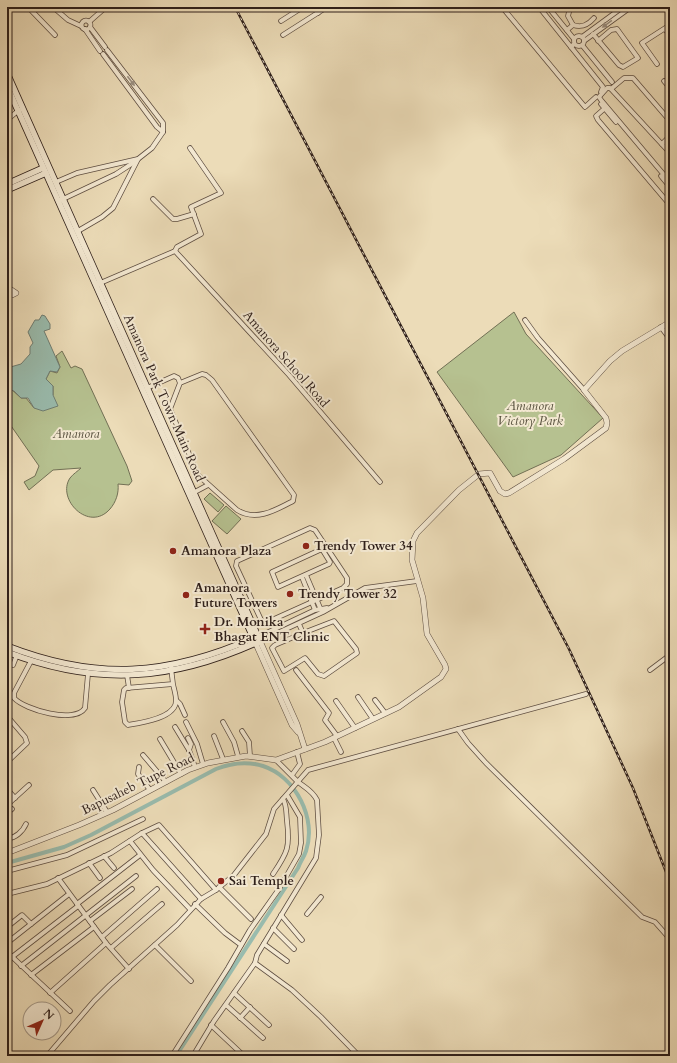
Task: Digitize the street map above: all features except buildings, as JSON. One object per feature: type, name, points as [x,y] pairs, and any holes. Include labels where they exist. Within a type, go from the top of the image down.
[{"type":"main road","name":"Amanora Park Town Main Road","points":[[7,73],[45,170],[78,231],[98,284],[148,388],[192,494]]},
{"type":"main road","name":"Amanora Park Town Main Road","points":[[7,86],[20,108],[56,182],[61,200],[257,640]]},
{"type":"main road","points":[[7,184],[45,170]]},
{"type":"main road","points":[[7,190],[45,170]]},
{"type":"main road","points":[[7,652],[51,667],[88,674],[127,675],[171,668],[257,640]]},
{"type":"main road","points":[[7,646],[53,662],[78,667],[122,670],[171,668]]},
{"type":"street","points":[[28,7],[55,34]]},
{"type":"street","points":[[53,7],[68,20],[84,30],[157,127],[163,132]]},
{"type":"street","points":[[84,30],[90,26],[106,7]]},
{"type":"street","points":[[281,21],[302,7]]},
{"type":"street","points":[[315,7],[318,13]]},
{"type":"street","points":[[283,35],[327,7]]},
{"type":"street","points":[[502,7],[585,107],[596,97],[603,87],[573,46],[539,7]]},
{"type":"street","points":[[555,7],[550,9],[574,38],[573,46]]},
{"type":"street","points":[[573,46],[578,46],[623,7]]},
{"type":"street","points":[[582,41],[630,7]]},
{"type":"street","points":[[570,8],[568,16],[573,25],[580,27],[586,25],[594,18]]},
{"type":"street","points":[[61,200],[128,168],[152,148],[163,132],[163,123],[90,26],[83,21],[84,30]]},
{"type":"street","points":[[567,30],[573,25]]},
{"type":"street","points":[[657,64],[642,43],[670,25]]},
{"type":"street","points":[[593,34],[598,42],[623,67],[638,58],[618,29],[610,30],[598,42]]},
{"type":"street","points":[[664,29],[670,36]]},
{"type":"street","points":[[574,38],[577,36],[582,41],[612,82]]},
{"type":"street","points":[[101,51],[105,47]]},
{"type":"street","points":[[670,121],[633,78],[624,78],[611,88],[607,88],[599,97],[670,182]]},
{"type":"street","points":[[664,81],[670,88]]},
{"type":"street","points":[[611,88],[670,153]]},
{"type":"street","points":[[596,97],[604,109],[670,187]]},
{"type":"street","points":[[7,120],[20,108]]},
{"type":"street","points":[[604,109],[596,116],[598,120],[670,205]]},
{"type":"street","points":[[662,144],[670,136]]},
{"type":"street","points":[[98,284],[175,251],[177,247],[201,234],[191,207],[221,193],[190,148]]},
{"type":"street","points":[[56,182],[77,173],[138,159]]},
{"type":"street","points":[[78,231],[102,217],[113,208],[138,159]]},
{"type":"street","points":[[153,199],[173,219],[194,214]]},
{"type":"street","name":"Amanora School Road","points":[[175,251],[289,375],[380,482]]},
{"type":"street","points":[[7,287],[16,293],[12,295],[7,293]]},
{"type":"street","points":[[257,640],[299,624],[321,610],[365,588],[417,580],[411,549],[415,536],[459,490],[479,474],[488,472],[500,492],[505,494],[509,493],[564,459],[606,428],[606,418],[584,390],[538,338],[525,320]]},
{"type":"street","points":[[584,390],[610,361],[622,351],[670,322]]},
{"type":"street","points":[[661,327],[670,338]]},
{"type":"street","points":[[198,375],[206,375],[209,377],[294,494],[295,498],[293,501],[268,514],[245,513],[237,510],[196,473],[171,414],[170,406],[180,383],[198,375]]},
{"type":"street","points":[[148,388],[174,376],[178,378],[180,383]]},
{"type":"street","points":[[192,494],[208,485]]},
{"type":"street","points":[[310,528],[314,528],[347,581],[346,587],[315,601],[263,624],[236,566],[237,561],[310,528]]},
{"type":"street","points":[[323,550],[330,563],[304,576],[279,587],[272,573],[323,550]]},
{"type":"street","points":[[304,576],[315,601],[321,610]]},
{"type":"street","name":"Bapusaheb Tupe Road","points":[[7,853],[107,812],[195,767],[238,756],[250,756],[276,760],[335,737],[412,699],[441,677],[446,669],[428,634],[423,598],[417,580]]},
{"type":"street","points":[[314,610],[315,601]]},
{"type":"street","points":[[257,640],[314,610],[321,610]]},
{"type":"street","points":[[334,620],[356,649],[357,653],[324,676],[318,674],[305,658],[284,671],[272,649],[273,646],[303,633],[334,620]]},
{"type":"street","points":[[299,624],[303,633]]},
{"type":"street","name":"Amanora Park Town Main Road","points":[[257,640],[282,697],[297,724],[298,733],[305,749]]},
{"type":"street","points":[[7,662],[13,665],[17,655]]},
{"type":"street","points":[[650,670],[670,655]]},
{"type":"street","points":[[31,661],[14,692],[14,698],[28,708],[46,714],[77,715],[82,712],[85,708],[88,674]]},
{"type":"street","points":[[171,668],[177,701],[185,715]]},
{"type":"street","points":[[296,670],[329,712],[325,720],[335,737],[341,752]]},
{"type":"street","points":[[127,675],[128,688]]},
{"type":"street","points":[[173,684],[128,688],[124,690],[122,702],[124,719],[128,725],[154,721],[173,709],[177,701]]},
{"type":"street","points":[[47,1056],[94,1001],[155,945],[195,904],[234,875],[262,841],[266,834],[274,809],[308,770],[586,694]]},
{"type":"street","points":[[358,697],[373,719]]},
{"type":"street","points":[[375,700],[385,713]]},
{"type":"street","points":[[336,701],[355,728]]},
{"type":"street","points":[[7,716],[25,737],[27,743],[7,762]]},
{"type":"street","points":[[186,722],[197,744],[203,764]]},
{"type":"street","points":[[223,722],[234,742],[238,756]]},
{"type":"street","points":[[175,728],[189,750],[195,767]]},
{"type":"street","points":[[458,729],[474,751],[537,815],[642,917],[654,922],[670,939]]},
{"type":"street","points":[[242,731],[249,742],[250,756]]},
{"type":"street","points":[[214,736],[223,759]]},
{"type":"street","points":[[160,738],[181,774]]},
{"type":"street","points":[[188,738],[191,744],[189,750]]},
{"type":"street","points":[[292,775],[300,764],[297,752]]},
{"type":"street","points":[[143,755],[166,782]]},
{"type":"street","points":[[193,1056],[212,1025],[256,963],[257,955],[316,858],[318,843],[317,800],[311,791],[297,782],[292,775],[276,760]]},
{"type":"street","points":[[139,767],[138,774],[150,790]]},
{"type":"street","points":[[7,805],[29,785]]},
{"type":"street","points":[[7,789],[15,798]]},
{"type":"street","points":[[93,790],[107,812]]},
{"type":"street","points":[[273,874],[284,856],[289,844],[285,797]]},
{"type":"street","points":[[172,1056],[241,945],[279,889],[299,854],[301,843],[300,818],[293,804],[285,797]]},
{"type":"street","points":[[7,813],[12,809]]},
{"type":"street","points":[[7,871],[67,855],[143,819]]},
{"type":"street","points":[[7,839],[14,837],[21,832],[26,824]]},
{"type":"street","points":[[7,894],[43,885],[104,856],[142,833],[157,826],[161,827],[218,888],[251,919]]},
{"type":"street","points":[[142,833],[201,899]]},
{"type":"street","points":[[130,841],[140,855],[190,909]]},
{"type":"street","points":[[12,957],[140,855]]},
{"type":"street","points":[[104,856],[114,868]]},
{"type":"street","points":[[89,863],[100,878]]},
{"type":"street","points":[[21,966],[136,876]]},
{"type":"street","points":[[58,878],[106,943],[128,969]]},
{"type":"street","points":[[90,922],[132,889]]},
{"type":"street","points":[[102,937],[157,889]]},
{"type":"street","points":[[7,942],[69,894]]},
{"type":"street","points":[[307,914],[321,897]]},
{"type":"street","points":[[111,948],[162,904]]},
{"type":"street","points":[[195,904],[225,933],[241,945]]},
{"type":"street","points":[[7,927],[22,915],[31,924]]},
{"type":"street","points":[[281,915],[302,940]]},
{"type":"street","points":[[31,976],[94,926]]},
{"type":"street","points":[[273,928],[294,949]]},
{"type":"street","points":[[50,994],[106,943]]},
{"type":"street","points":[[264,944],[287,961]]},
{"type":"street","points":[[155,945],[191,981]]},
{"type":"street","points":[[7,952],[50,994],[70,1011]]},
{"type":"street","points":[[256,963],[292,990],[321,1016],[359,1056]]},
{"type":"street","points":[[234,993],[269,1025]]},
{"type":"street","points":[[226,1005],[263,1038]]},
{"type":"street","points":[[240,1018],[250,1007]]},
{"type":"street","points":[[212,1025],[244,1056]]},
{"type":"green space","name":"Amanora Victory Park","points":[[514,312],[526,334],[603,418],[561,455],[513,477],[437,372]]},
{"type":"green space","name":"Amanora","points":[[62,351],[71,368],[75,366],[82,369],[127,466],[132,481],[129,485],[118,484],[117,497],[110,509],[102,515],[93,517],[84,515],[77,510],[67,495],[67,486],[70,478],[81,468],[53,470],[29,490],[24,482],[35,476],[39,466],[7,420],[7,389],[11,389],[21,398],[26,398],[34,408],[53,395],[53,386],[46,379],[50,371],[57,373],[60,367],[56,356]]},
{"type":"green space","points":[[210,493],[224,505],[218,512],[204,499]]},
{"type":"green space","points":[[226,506],[241,519],[227,534],[212,521]]},
{"type":"shaded area","points":[[42,315],[45,316],[50,324],[50,329],[44,331],[60,367],[57,372],[50,371],[46,379],[53,386],[53,395],[58,406],[43,411],[34,408],[28,398],[21,398],[14,391],[7,389],[7,368],[21,364],[30,354],[30,347],[33,343],[28,332],[35,320],[39,320]]},
{"type":"waterway","points":[[7,863],[64,847],[91,835],[216,769],[227,765],[245,763],[263,766],[275,771],[294,789],[306,813],[309,826],[309,839],[305,853],[298,868],[176,1056]]},
{"type":"railway","points":[[235,7],[569,649],[633,788],[670,882]]},
{"type":"place","name":"Trendy Tower 34","points":[[306,546]]},
{"type":"place","name":"Amanora Plaza","points":[[173,551]]},
{"type":"place","name":"Trendy Tower 32","points":[[290,594]]},
{"type":"place","name":"Amanora Future Towers","points":[[186,595]]},
{"type":"place","name":"Dr. Monika Bhagat ENT Clinic","points":[[205,629]]},
{"type":"place","name":"Sai Temple","points":[[221,881]]}]
